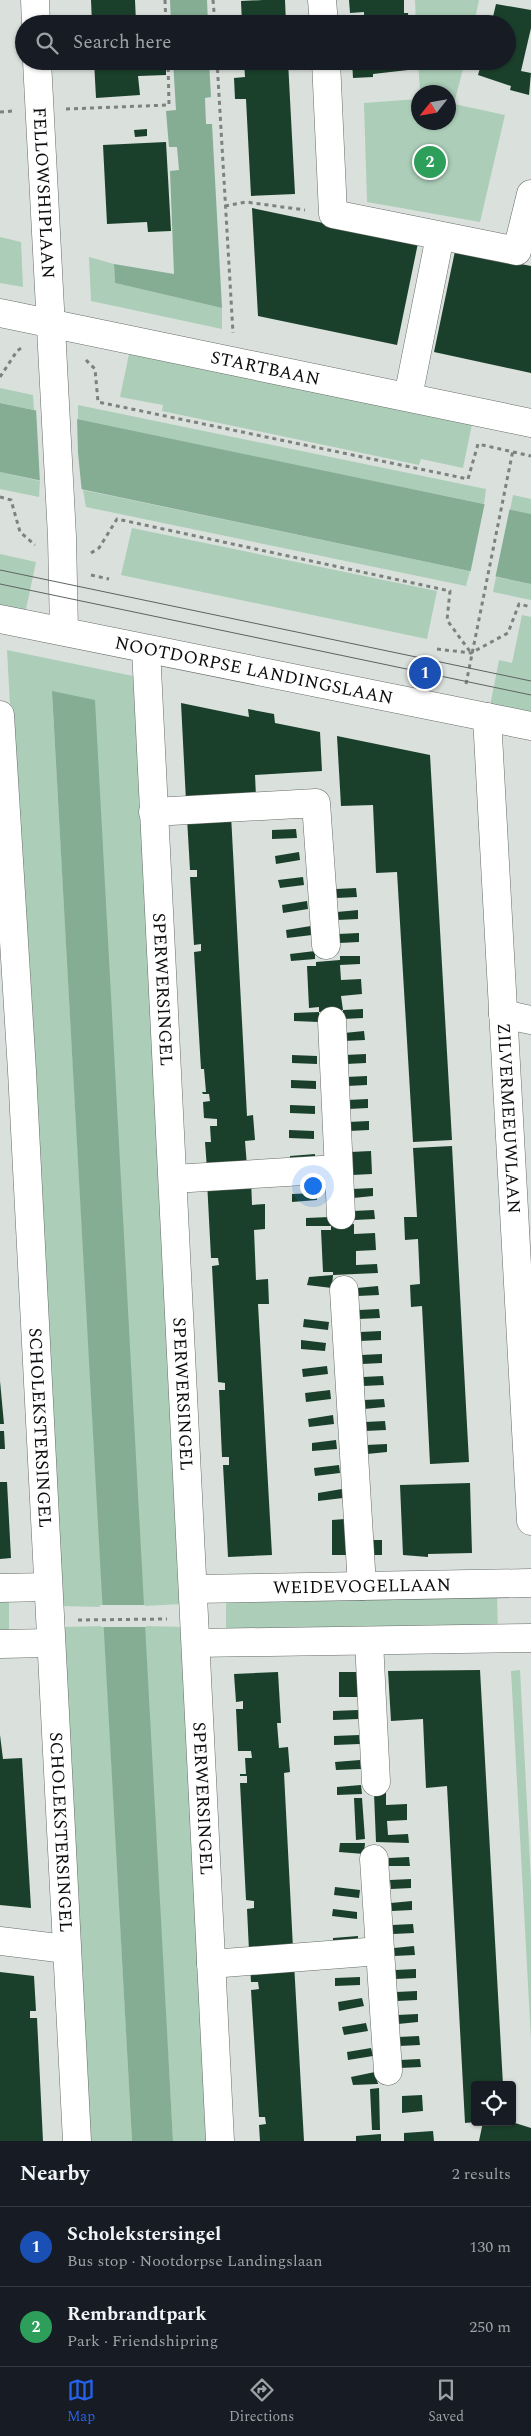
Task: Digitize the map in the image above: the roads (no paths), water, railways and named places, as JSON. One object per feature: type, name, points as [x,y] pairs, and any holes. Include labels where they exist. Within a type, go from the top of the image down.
[{"type":"street","points":[[34,0],[35,15]]},
{"type":"street","points":[[322,0],[323,15]]},
{"type":"street","name":"FELLOWSHIPLAAN","points":[[38,70],[51,325]]},
{"type":"street","points":[[326,70],[333,214],[517,251],[531,194]]},
{"type":"street","points":[[408,397],[440,236]]},
{"type":"street","name":"STARTBAAN","points":[[0,313],[531,423]]},
{"type":"street","points":[[51,325],[62,537],[64,631]]},
{"type":"street","name":"NOOTDORPSE LANDINGSLAAN","points":[[0,619],[531,726]]},
{"type":"street","name":"SPERWERSINGEL","points":[[146,649],[220,2141]]},
{"type":"street","name":"SCHOLEKSTERSINGEL","points":[[0,715],[5,913],[22,1071],[77,2141]]},
{"type":"street","name":"ZILVERMEEUWLAAN","points":[[487,717],[503,1014],[524,1263],[531,1522]]},
{"type":"street","points":[[153,812],[316,803],[326,945]]},
{"type":"street","points":[[503,1014],[531,1020]]},
{"type":"street","points":[[332,1021],[341,1216]]},
{"type":"street","points":[[173,1179],[338,1169]]},
{"type":"street","points":[[344,1290],[362,1586]]},
{"type":"street","name":"WEIDEVOGELLAAN","points":[[193,1589],[531,1583]]},
{"type":"street","points":[[0,1588],[48,1587]]},
{"type":"street","points":[[196,1643],[531,1638]]},
{"type":"street","points":[[369,1641],[376,1782]]},
{"type":"street","points":[[0,1644],[50,1643]]},
{"type":"street","points":[[374,1859],[388,2071]]},
{"type":"street","points":[[0,1941],[66,1949]]},
{"type":"street","points":[[211,1964],[380,1951]]},
{"type":"tram line","points":[[0,570],[531,681]]},
{"type":"tram line","points":[[0,584],[531,695]]},
{"type":"place","name":"Rembrandtpark","points":[[430,162]]},
{"type":"place","name":"Scholekstersingel","points":[[425,673]]}]
